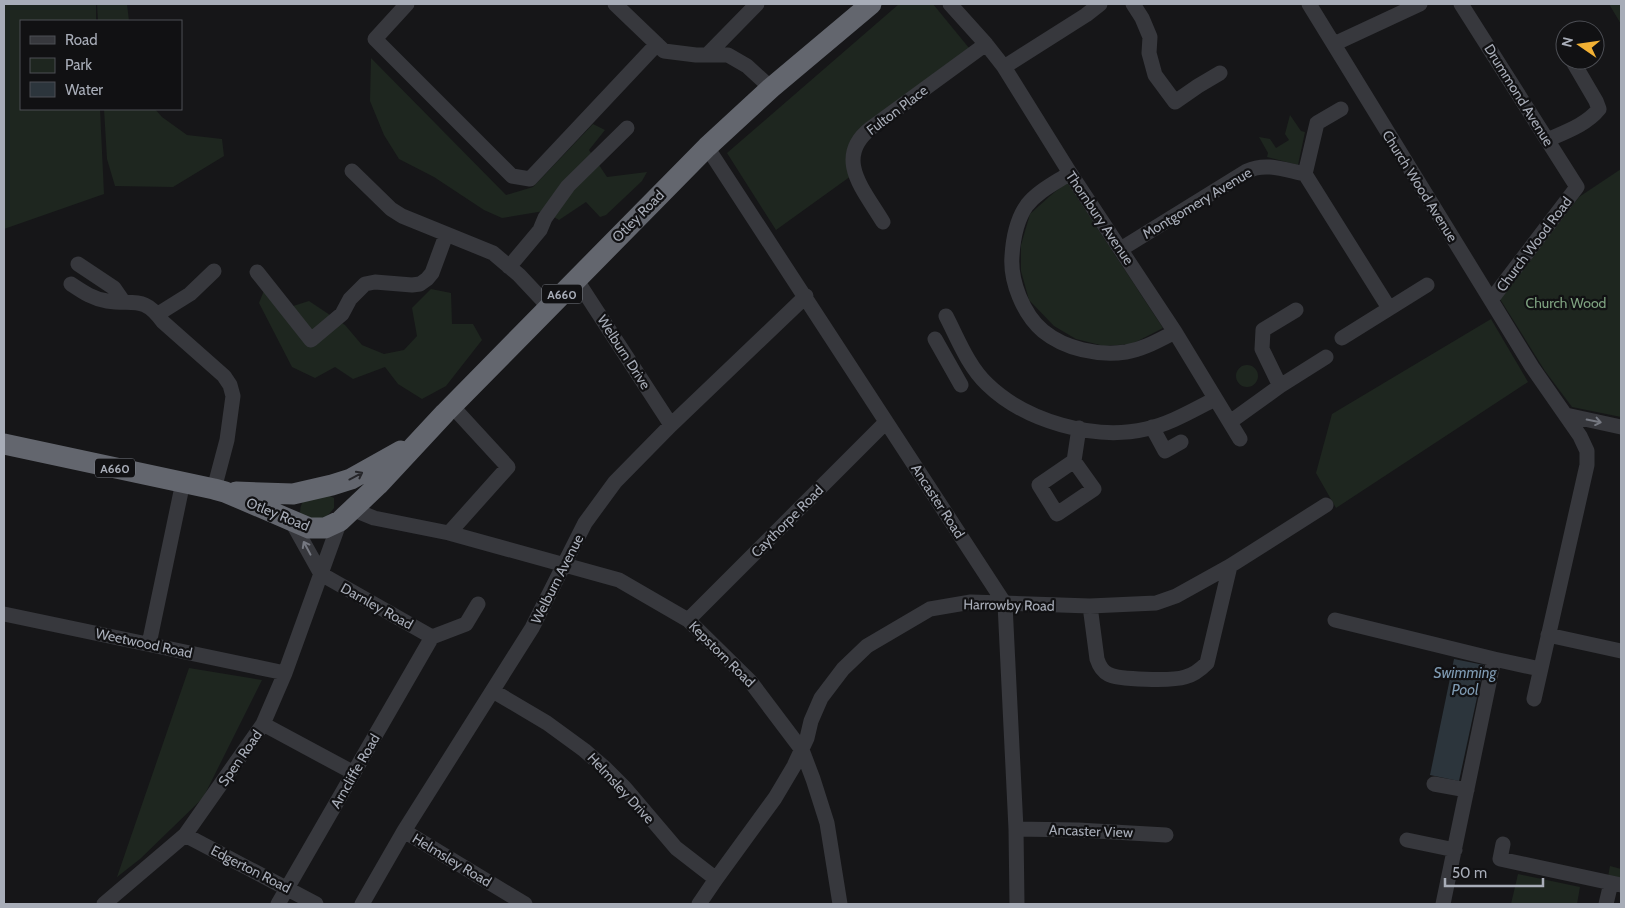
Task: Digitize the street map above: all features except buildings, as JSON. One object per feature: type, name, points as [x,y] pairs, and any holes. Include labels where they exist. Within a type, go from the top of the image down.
[{"type":"highway","name":"Otley Road","points":[[220,490],[309,528],[326,528],[346,515],[378,485],[452,406],[707,147],[771,88],[872,4]]},
{"type":"highway","name":"Otley Road","points":[[4,444],[220,490],[293,494],[351,479],[418,442]]},
{"type":"highway","points":[[332,485],[346,515]]},
{"type":"highway","points":[[292,522],[293,494]]},
{"type":"street","points":[[407,4],[375,39],[512,176],[530,179],[657,44]]},
{"type":"street","points":[[615,4],[664,51],[728,55],[747,66],[771,88]]},
{"type":"street","points":[[707,55],[757,4]]},
{"type":"street","name":"Thornbury Avenue","points":[[950,4],[1004,67],[1070,173],[1175,332],[1240,439]]},
{"type":"street","points":[[1004,67],[1086,15],[1100,4]]},
{"type":"street","points":[[1133,4],[1142,18],[1150,37],[1150,53],[1155,75],[1175,102],[1220,72]]},
{"type":"street","name":"Church Wood Avenue","points":[[1309,4],[1532,367],[1588,451],[1587,465],[1534,699]]},
{"type":"street","points":[[1334,44],[1420,4]]},
{"type":"street","name":"Drummond Avenue","points":[[1461,4],[1578,187]]},
{"type":"street","name":"Fulton Place","points":[[883,222],[857,179],[854,170],[853,152],[858,141],[872,128],[986,44]]},
{"type":"street","points":[[1548,140],[1580,124],[1593,116],[1599,109],[1578,70]]},
{"type":"street","points":[[1341,109],[1317,123],[1305,174],[1389,308]]},
{"type":"street","points":[[509,267],[540,230],[545,218],[568,186],[627,128]]},
{"type":"street","name":"Ancaster Road","points":[[707,147],[806,296],[1005,604]]},
{"type":"street","name":"Montgomery Avenue","points":[[1121,249],[1256,167],[1266,166],[1305,174]]},
{"type":"street","points":[[352,171],[391,209],[402,216],[493,253],[519,275],[549,307]]},
{"type":"street","points":[[1070,173],[1038,194],[1026,207],[1018,226],[1013,243],[1011,267],[1016,288],[1024,308],[1042,331],[1079,349],[1102,353],[1126,352],[1146,347],[1175,332]]},
{"type":"street","name":"Church Wood Road","points":[[1491,300],[1578,187]]},
{"type":"street","points":[[257,272],[311,340],[342,314],[350,299],[365,284],[376,282],[412,285],[420,284],[428,279],[446,235]]},
{"type":"street","points":[[78,264],[114,288],[124,301]]},
{"type":"street","points":[[158,314],[190,294],[214,271]]},
{"type":"street","name":"Welburn Drive","points":[[576,279],[671,425]]},
{"type":"street","points":[[72,284],[88,296],[108,301],[142,302],[158,314],[163,322],[224,376],[230,385],[233,396],[220,490]]},
{"type":"street","points":[[1342,338],[1427,285]]},
{"type":"street","name":"Welburn Avenue","points":[[362,904],[404,830],[532,628],[585,523],[615,482],[671,425],[806,296]]},
{"type":"street","points":[[1280,386],[1262,349],[1263,330],[1296,310]]},
{"type":"street","points":[[946,316],[972,366],[987,384],[1012,403],[1042,419],[1063,426],[1101,432],[1125,432],[1152,427],[1215,399]]},
{"type":"street","points":[[935,339],[962,385]]},
{"type":"street","points":[[948,361],[964,350]]},
{"type":"street","points":[[1230,422],[1280,386],[1326,357]]},
{"type":"street","points":[[449,533],[508,467],[452,406]]},
{"type":"street","points":[[1566,416],[1621,427]]},
{"type":"street","name":"Caythorpe Road","points":[[688,620],[886,422]]},
{"type":"street","points":[[1152,427],[1165,451],[1181,442]]},
{"type":"street","points":[[1074,461],[1079,428]]},
{"type":"street","points":[[149,644],[183,482]]},
{"type":"street","name":"Harrowby Road","points":[[699,904],[775,798],[794,766],[802,750],[821,698],[843,669],[868,646],[930,609],[971,602],[1090,606],[1156,603],[1176,596],[1230,566],[1326,505]]},
{"type":"street","name":"Kepstorn Road","points":[[346,515],[374,518],[449,533],[619,580],[688,620],[750,681],[802,750],[827,823],[840,904]]},
{"type":"street","name":"Spen Road","points":[[104,904],[185,835],[264,724],[285,673],[321,574],[346,515]]},
{"type":"street","points":[[292,522],[321,574]]},
{"type":"street","points":[[1090,606],[1097,659],[1099,665],[1107,674],[1120,678],[1174,679],[1186,677],[1196,673],[1207,662],[1230,566]]},
{"type":"street","name":"Darnley Road","points":[[321,574],[432,637]]},
{"type":"street","points":[[432,637],[466,624],[478,604]]},
{"type":"street","points":[[1005,604],[1016,829],[1017,904]]},
{"type":"street","name":"Weetwood Road","points":[[4,614],[285,673]]},
{"type":"street","points":[[1335,620],[1494,659],[1540,668]]},
{"type":"street","points":[[1548,635],[1621,651]]},
{"type":"street","name":"Arncliffe Road","points":[[278,904],[432,637]]},
{"type":"street","points":[[1443,904],[1494,659]]},
{"type":"street","name":"Helmsley Drive","points":[[493,691],[548,723],[584,750],[625,788],[676,848],[716,879]]},
{"type":"street","points":[[264,724],[354,773]]},
{"type":"street","points":[[1434,784],[1467,790]]},
{"type":"street","name":"Ancaster View","points":[[1016,829],[1166,835]]},
{"type":"street","name":"Helmsley Road","points":[[404,830],[525,904]]},
{"type":"street","name":"Edgerton Road","points":[[185,835],[316,904]]},
{"type":"street","points":[[1407,840],[1455,850]]},
{"type":"street","points":[[1503,844],[1500,859],[1616,884],[1606,904]]},
{"type":"green space","points":[[4,4],[96,4],[96,20],[20,20],[20,110],[100,110],[104,194],[4,229]]},
{"type":"green space","points":[[97,4],[127,4],[129,20],[98,20]]},
{"type":"green space","points":[[899,4],[933,4],[969,48],[860,128],[847,150],[847,162],[851,176],[776,230],[727,153]]},
{"type":"green space","points":[[1609,4],[1621,4],[1621,24]]},
{"type":"green space","points":[[371,58],[506,195],[533,187],[593,124],[605,130],[589,150],[607,177],[647,172],[642,181],[606,215],[600,217],[586,202],[559,220],[544,211],[502,218],[484,210],[434,177],[399,159],[384,135],[370,101]]},
{"type":"green space","points":[[104,110],[156,110],[162,117],[187,135],[222,139],[224,156],[173,187],[115,186],[107,159]]},
{"type":"green space","points":[[1290,115],[1301,131],[1305,132],[1298,165],[1267,157],[1268,153],[1259,137],[1270,139],[1276,148],[1289,140],[1285,134]]},
{"type":"green space","name":"Church Wood","points":[[1621,169],[1621,417],[1572,407],[1545,371],[1500,299],[1579,197]]},
{"type":"green space","points":[[1067,182],[1163,328],[1132,344],[1104,346],[1076,339],[1054,326],[1029,300],[1021,271],[1021,245],[1030,214]]},
{"type":"green space","points":[[265,288],[290,307],[309,301],[345,325],[362,345],[384,354],[404,350],[417,336],[412,308],[431,289],[451,293],[452,324],[473,324],[482,340],[446,386],[422,399],[398,384],[385,367],[353,379],[335,367],[315,378],[292,367],[259,303]]},
{"type":"green space","points":[[1491,319],[1528,382],[1336,508],[1316,473],[1332,414]]},
{"type":"green space","points":[[1243,365],[1251,365],[1258,372],[1258,380],[1251,387],[1243,387],[1236,380],[1236,372]]},
{"type":"green space","points":[[326,494],[334,498],[334,508],[327,516],[315,519],[300,514],[302,504],[307,498]]},
{"type":"green space","points":[[189,668],[262,680],[203,798],[140,859],[117,877]]},
{"type":"green space","points":[[1610,866],[1621,869],[1621,880],[1608,877]]},
{"type":"green space","points":[[1518,874],[1580,887],[1577,904],[1511,904]]},
{"type":"water","name":"Swimming Pool","points":[[1454,659],[1484,665],[1459,781],[1430,775]]}]
